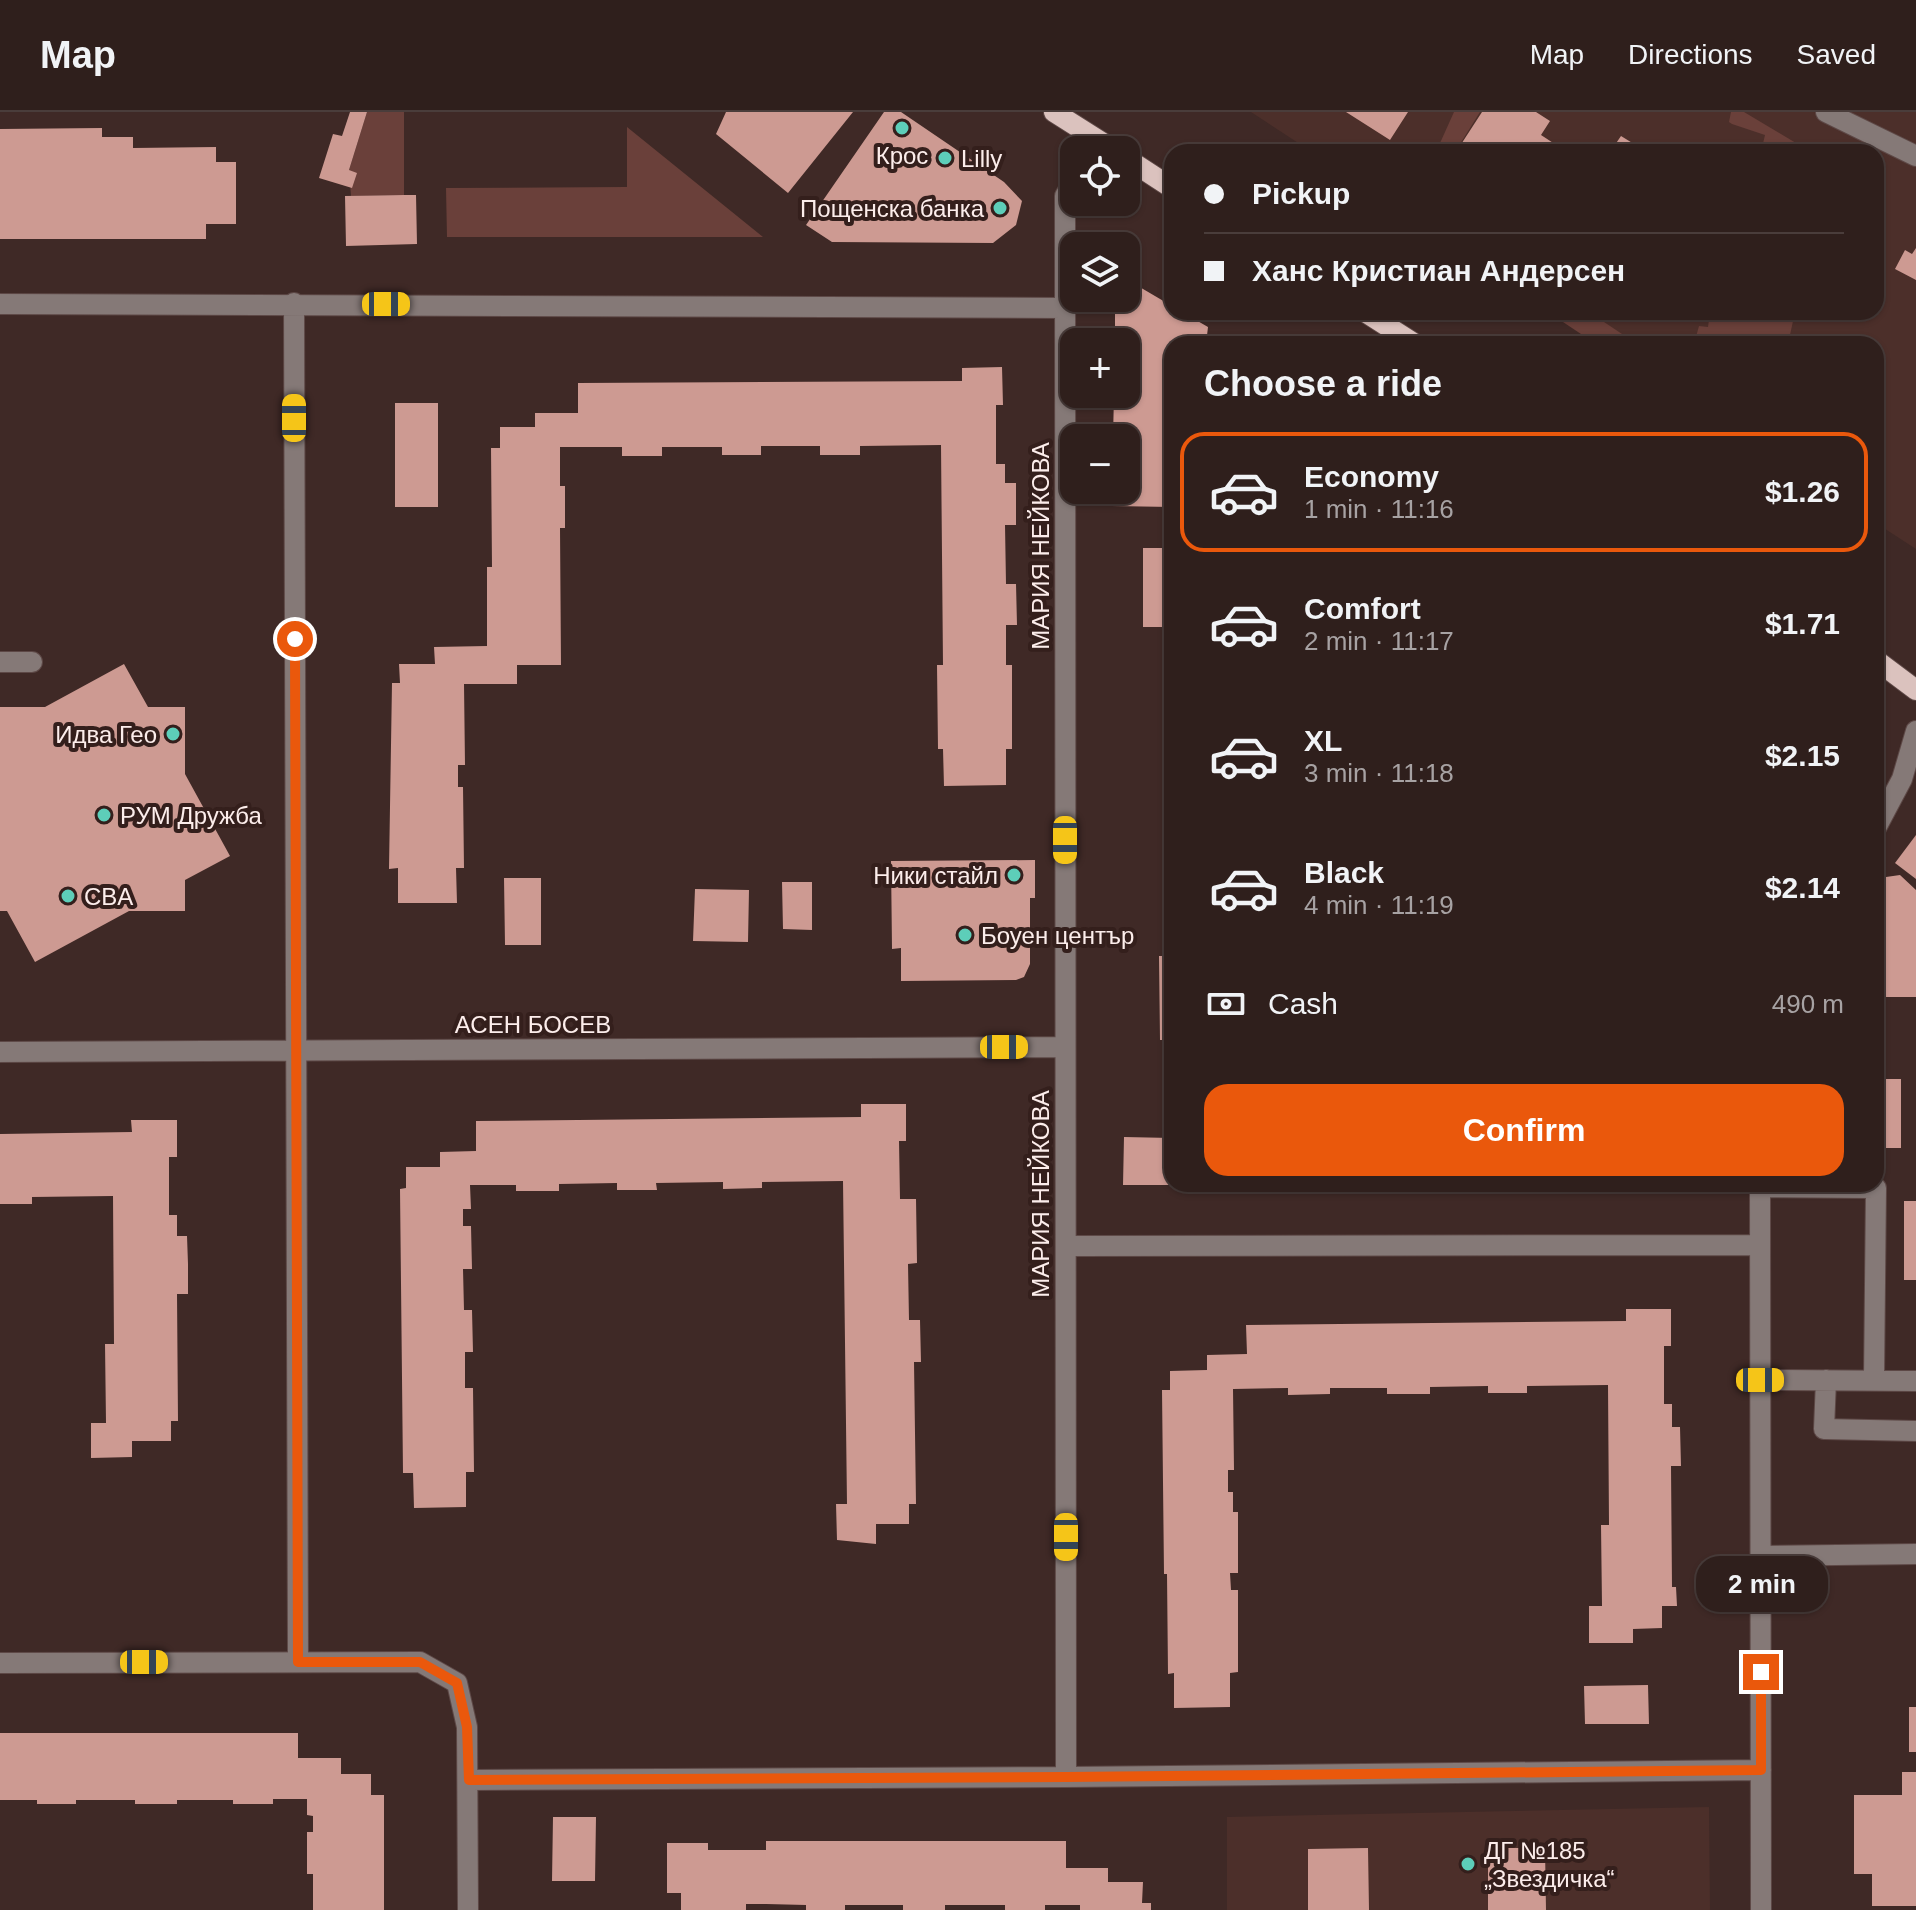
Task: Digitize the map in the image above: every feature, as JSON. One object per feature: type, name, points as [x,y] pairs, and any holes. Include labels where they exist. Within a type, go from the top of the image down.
[{"type":"main road","points":[[1054,112],[1086,136]]},
{"type":"main road","points":[[1140,167],[1164,183]]},
{"type":"main road","points":[[1378,320],[1402,336]]},
{"type":"main road","points":[[1884,666],[1916,690]]},
{"type":"street","points":[[1826,112],[1916,156]]},
{"type":"street","points":[[294,303],[298,1662]]},
{"type":"street","points":[[0,304],[1060,308]]},
{"type":"street","name":"МАРИЯ НЕЙКОВА","points":[[1065,312],[1066,1777]]},
{"type":"street","points":[[0,662],[32,662]]},
{"type":"street","points":[[1884,813],[1902,779],[1916,731]]},
{"type":"street","name":"АСЕН БОСЕВ","points":[[0,1052],[1065,1047]]},
{"type":"street","points":[[1760,1192],[1761,1910]]},
{"type":"street","points":[[1874,1380],[1876,1192]]},
{"type":"street","points":[[1066,1246],[1760,1245]]},
{"type":"street","points":[[1760,1380],[1916,1381]]},
{"type":"street","points":[[1826,1380],[1824,1429],[1916,1431]]},
{"type":"street","points":[[1761,1556],[1916,1554]]},
{"type":"street","points":[[0,1663],[420,1662],[457,1683],[467,1727],[468,1910]]},
{"type":"street","points":[[469,1780],[1761,1770]]},
{"type":"shaded area","points":[[367,112],[404,112],[404,195],[351,196],[349,170]]},
{"type":"shaded area","points":[[1251,112],[1916,112],[1916,549],[1884,528],[1884,336],[1592,336],[1567,320],[1884,320],[1884,144],[1300,144]]},
{"type":"shaded area","points":[[1454,112],[1480,112],[1460,144],[1440,144]]},
{"type":"shaded area","points":[[1731,112],[1744,112],[1798,144],[1763,144],[1765,135],[1729,122]]},
{"type":"shaded area","points":[[627,127],[763,237],[447,237],[446,188],[627,187]]},
{"type":"shaded area","points":[[1560,320],[1601,320],[1625,336],[1584,336]]},
{"type":"shaded area","points":[[1709,320],[1793,320],[1790,336],[1696,336],[1699,326],[1708,327]]},
{"type":"shaded area","name":"ДГ №185 „Звездичка“","points":[[1709,1807],[1710,1910],[1227,1910],[1227,1817]]},
{"type":"building","points":[[350,112],[367,112],[349,170],[357,173],[352,188],[319,178],[333,134],[342,136]]},
{"type":"building","points":[[726,112],[853,112],[788,193],[716,134]]},
{"type":"building","points":[[884,112],[901,112],[1004,182],[1022,201],[1016,225],[993,243],[832,242],[806,225]]},
{"type":"building","points":[[1346,112],[1408,112],[1390,140]]},
{"type":"building","points":[[1482,112],[1536,112],[1550,121],[1541,135],[1555,144],[1461,144]]},
{"type":"building","points":[[102,128],[102,137],[133,137],[133,148],[216,147],[216,162],[236,162],[236,224],[206,224],[206,239],[0,239],[0,129]]},
{"type":"building","points":[[1621,136],[1634,144],[1616,144]]},
{"type":"building","points":[[416,195],[417,244],[346,246],[345,196]]},
{"type":"building","points":[[1916,248],[1916,280],[1895,269],[1905,250],[1912,254]]},
{"type":"building","points":[[1140,287],[1164,301],[1164,320],[1196,320],[1208,327],[1207,336],[1164,336],[1164,507],[1112,506],[1140,504],[1140,424],[1113,424],[1114,408],[1140,408],[1140,328],[1115,328],[1115,312],[1140,312]]},
{"type":"building","points":[[1002,367],[1003,405],[996,405],[996,464],[1005,464],[1005,483],[1016,483],[1016,525],[1005,525],[1006,584],[1016,584],[1017,625],[1006,625],[1006,665],[1012,665],[1012,749],[1006,749],[1006,785],[944,786],[943,749],[938,749],[937,665],[943,665],[941,445],[860,446],[860,455],[820,455],[820,446],[761,446],[761,455],[722,455],[722,447],[662,447],[662,456],[622,456],[622,447],[560,447],[560,486],[565,486],[565,528],[560,528],[561,665],[517,665],[517,684],[464,684],[465,765],[458,765],[458,787],[463,787],[464,868],[456,868],[457,903],[398,903],[398,868],[389,869],[392,683],[400,683],[399,664],[435,664],[434,647],[487,646],[487,567],[492,567],[491,448],[500,448],[500,427],[535,427],[535,413],[578,413],[578,383],[962,381],[962,368]]},
{"type":"building","points":[[395,403],[438,403],[438,507],[395,507]]},
{"type":"building","points":[[1143,548],[1164,548],[1164,627],[1143,627]]},
{"type":"building","name":"РУМ Дружба","points":[[124,664],[148,707],[185,707],[185,774],[230,856],[185,880],[185,911],[129,911],[35,962],[7,911],[0,911],[0,707],[45,707]]},
{"type":"building","points":[[1916,835],[1916,879],[1895,863]]},
{"type":"building","points":[[1035,860],[1035,898],[1030,898],[1030,964],[1024,977],[1016,980],[901,981],[901,948],[892,949],[891,861]]},
{"type":"building","points":[[1900,875],[1916,890],[1916,997],[1884,997],[1884,877]]},
{"type":"building","points":[[504,878],[541,878],[541,945],[505,945]]},
{"type":"building","points":[[782,882],[812,882],[812,930],[783,929]]},
{"type":"building","points":[[695,889],[749,890],[748,942],[693,941]]},
{"type":"building","points":[[1159,956],[1164,956],[1164,1040],[1160,1040]]},
{"type":"building","points":[[1884,1079],[1901,1079],[1901,1148],[1884,1148]]},
{"type":"building","points":[[861,1104],[906,1104],[906,1141],[899,1141],[900,1199],[916,1199],[917,1263],[908,1264],[909,1320],[920,1320],[921,1362],[914,1362],[916,1504],[909,1504],[909,1524],[876,1524],[876,1544],[837,1540],[836,1504],[847,1504],[843,1181],[762,1182],[762,1188],[723,1189],[723,1182],[656,1183],[657,1190],[617,1190],[617,1183],[559,1184],[559,1191],[516,1191],[516,1185],[470,1185],[471,1209],[463,1209],[463,1226],[471,1226],[472,1269],[463,1269],[464,1310],[472,1310],[473,1352],[465,1352],[465,1388],[473,1388],[474,1472],[466,1472],[466,1507],[414,1508],[413,1473],[403,1473],[400,1189],[406,1188],[406,1167],[440,1167],[440,1152],[476,1151],[476,1121],[861,1117]]},
{"type":"building","points":[[131,1120],[177,1120],[177,1157],[169,1157],[169,1215],[177,1215],[177,1236],[187,1236],[188,1264],[188,1294],[177,1294],[178,1421],[171,1421],[171,1441],[132,1441],[132,1457],[91,1458],[91,1423],[106,1423],[105,1344],[114,1344],[113,1196],[32,1197],[32,1204],[0,1204],[0,1134],[132,1132]]},
{"type":"building","points":[[1124,1137],[1164,1138],[1164,1185],[1123,1185]]},
{"type":"building","points":[[1904,1201],[1916,1201],[1916,1280],[1904,1280]]},
{"type":"building","points":[[1626,1309],[1671,1309],[1671,1346],[1664,1346],[1664,1404],[1672,1404],[1672,1427],[1680,1427],[1681,1466],[1671,1466],[1672,1587],[1676,1587],[1677,1606],[1662,1606],[1662,1628],[1633,1629],[1633,1643],[1589,1643],[1589,1606],[1602,1606],[1601,1525],[1609,1525],[1608,1385],[1527,1386],[1527,1393],[1488,1393],[1488,1386],[1430,1387],[1430,1394],[1387,1394],[1387,1388],[1330,1388],[1330,1394],[1288,1395],[1288,1388],[1233,1389],[1234,1470],[1228,1470],[1228,1492],[1233,1492],[1233,1512],[1238,1512],[1238,1573],[1230,1573],[1231,1590],[1238,1590],[1238,1672],[1230,1673],[1230,1707],[1174,1708],[1174,1673],[1168,1674],[1167,1574],[1164,1574],[1162,1390],[1170,1390],[1170,1371],[1207,1370],[1207,1355],[1247,1354],[1246,1325],[1626,1321]]},
{"type":"building","points":[[1648,1685],[1649,1724],[1585,1724],[1584,1686]]},
{"type":"building","points":[[1909,1707],[1916,1707],[1916,1752],[1909,1752]]},
{"type":"building","points":[[0,1733],[298,1733],[298,1758],[341,1758],[341,1774],[371,1774],[371,1795],[384,1795],[384,1910],[313,1910],[313,1874],[307,1874],[307,1832],[313,1832],[313,1816],[307,1815],[307,1799],[273,1799],[273,1804],[233,1804],[233,1800],[135,1804],[135,1800],[76,1800],[76,1804],[37,1804],[37,1800],[0,1800]]},
{"type":"building","points":[[1902,1772],[1916,1772],[1916,1906],[1872,1906],[1872,1874],[1854,1874],[1854,1795],[1902,1795]]},
{"type":"building","points":[[553,1817],[596,1817],[595,1881],[552,1881]]},
{"type":"building","points":[[766,1841],[1066,1841],[1066,1868],[1108,1868],[1108,1882],[1143,1882],[1142,1903],[1151,1903],[1151,1910],[1080,1910],[1080,1905],[1045,1905],[1045,1910],[1005,1910],[1005,1905],[945,1905],[945,1910],[903,1910],[903,1905],[845,1905],[845,1910],[806,1910],[806,1905],[746,1904],[746,1910],[681,1910],[681,1893],[667,1893],[667,1843],[708,1843],[708,1850],[766,1850]]},
{"type":"building","points":[[1368,1848],[1369,1910],[1308,1910],[1308,1849]]},
{"type":"building","points":[[1488,1848],[1545,1848],[1546,1910],[1488,1910]]},
{"type":"place","name":"Крос","points":[[902,128]]},
{"type":"place","name":"Lilly","points":[[945,158]]},
{"type":"place","name":"Пощенска банка","points":[[1000,208]]},
{"type":"place","name":"Идва Гео","points":[[173,734]]},
{"type":"place","name":"РУМ Дружба","points":[[104,815]]},
{"type":"place","name":"Ники стайл","points":[[1014,875]]},
{"type":"place","name":"CBA","points":[[68,896]]},
{"type":"place","name":"Боуен център","points":[[965,935]]},
{"type":"place","name":"ДГ №185 „Звездичка“","points":[[1468,1864]]},
{"type":"route","points":[[295,639],[298,1662],[420,1662],[457,1683],[467,1727],[469,1780],[1761,1770],[1761,1672]]}]
